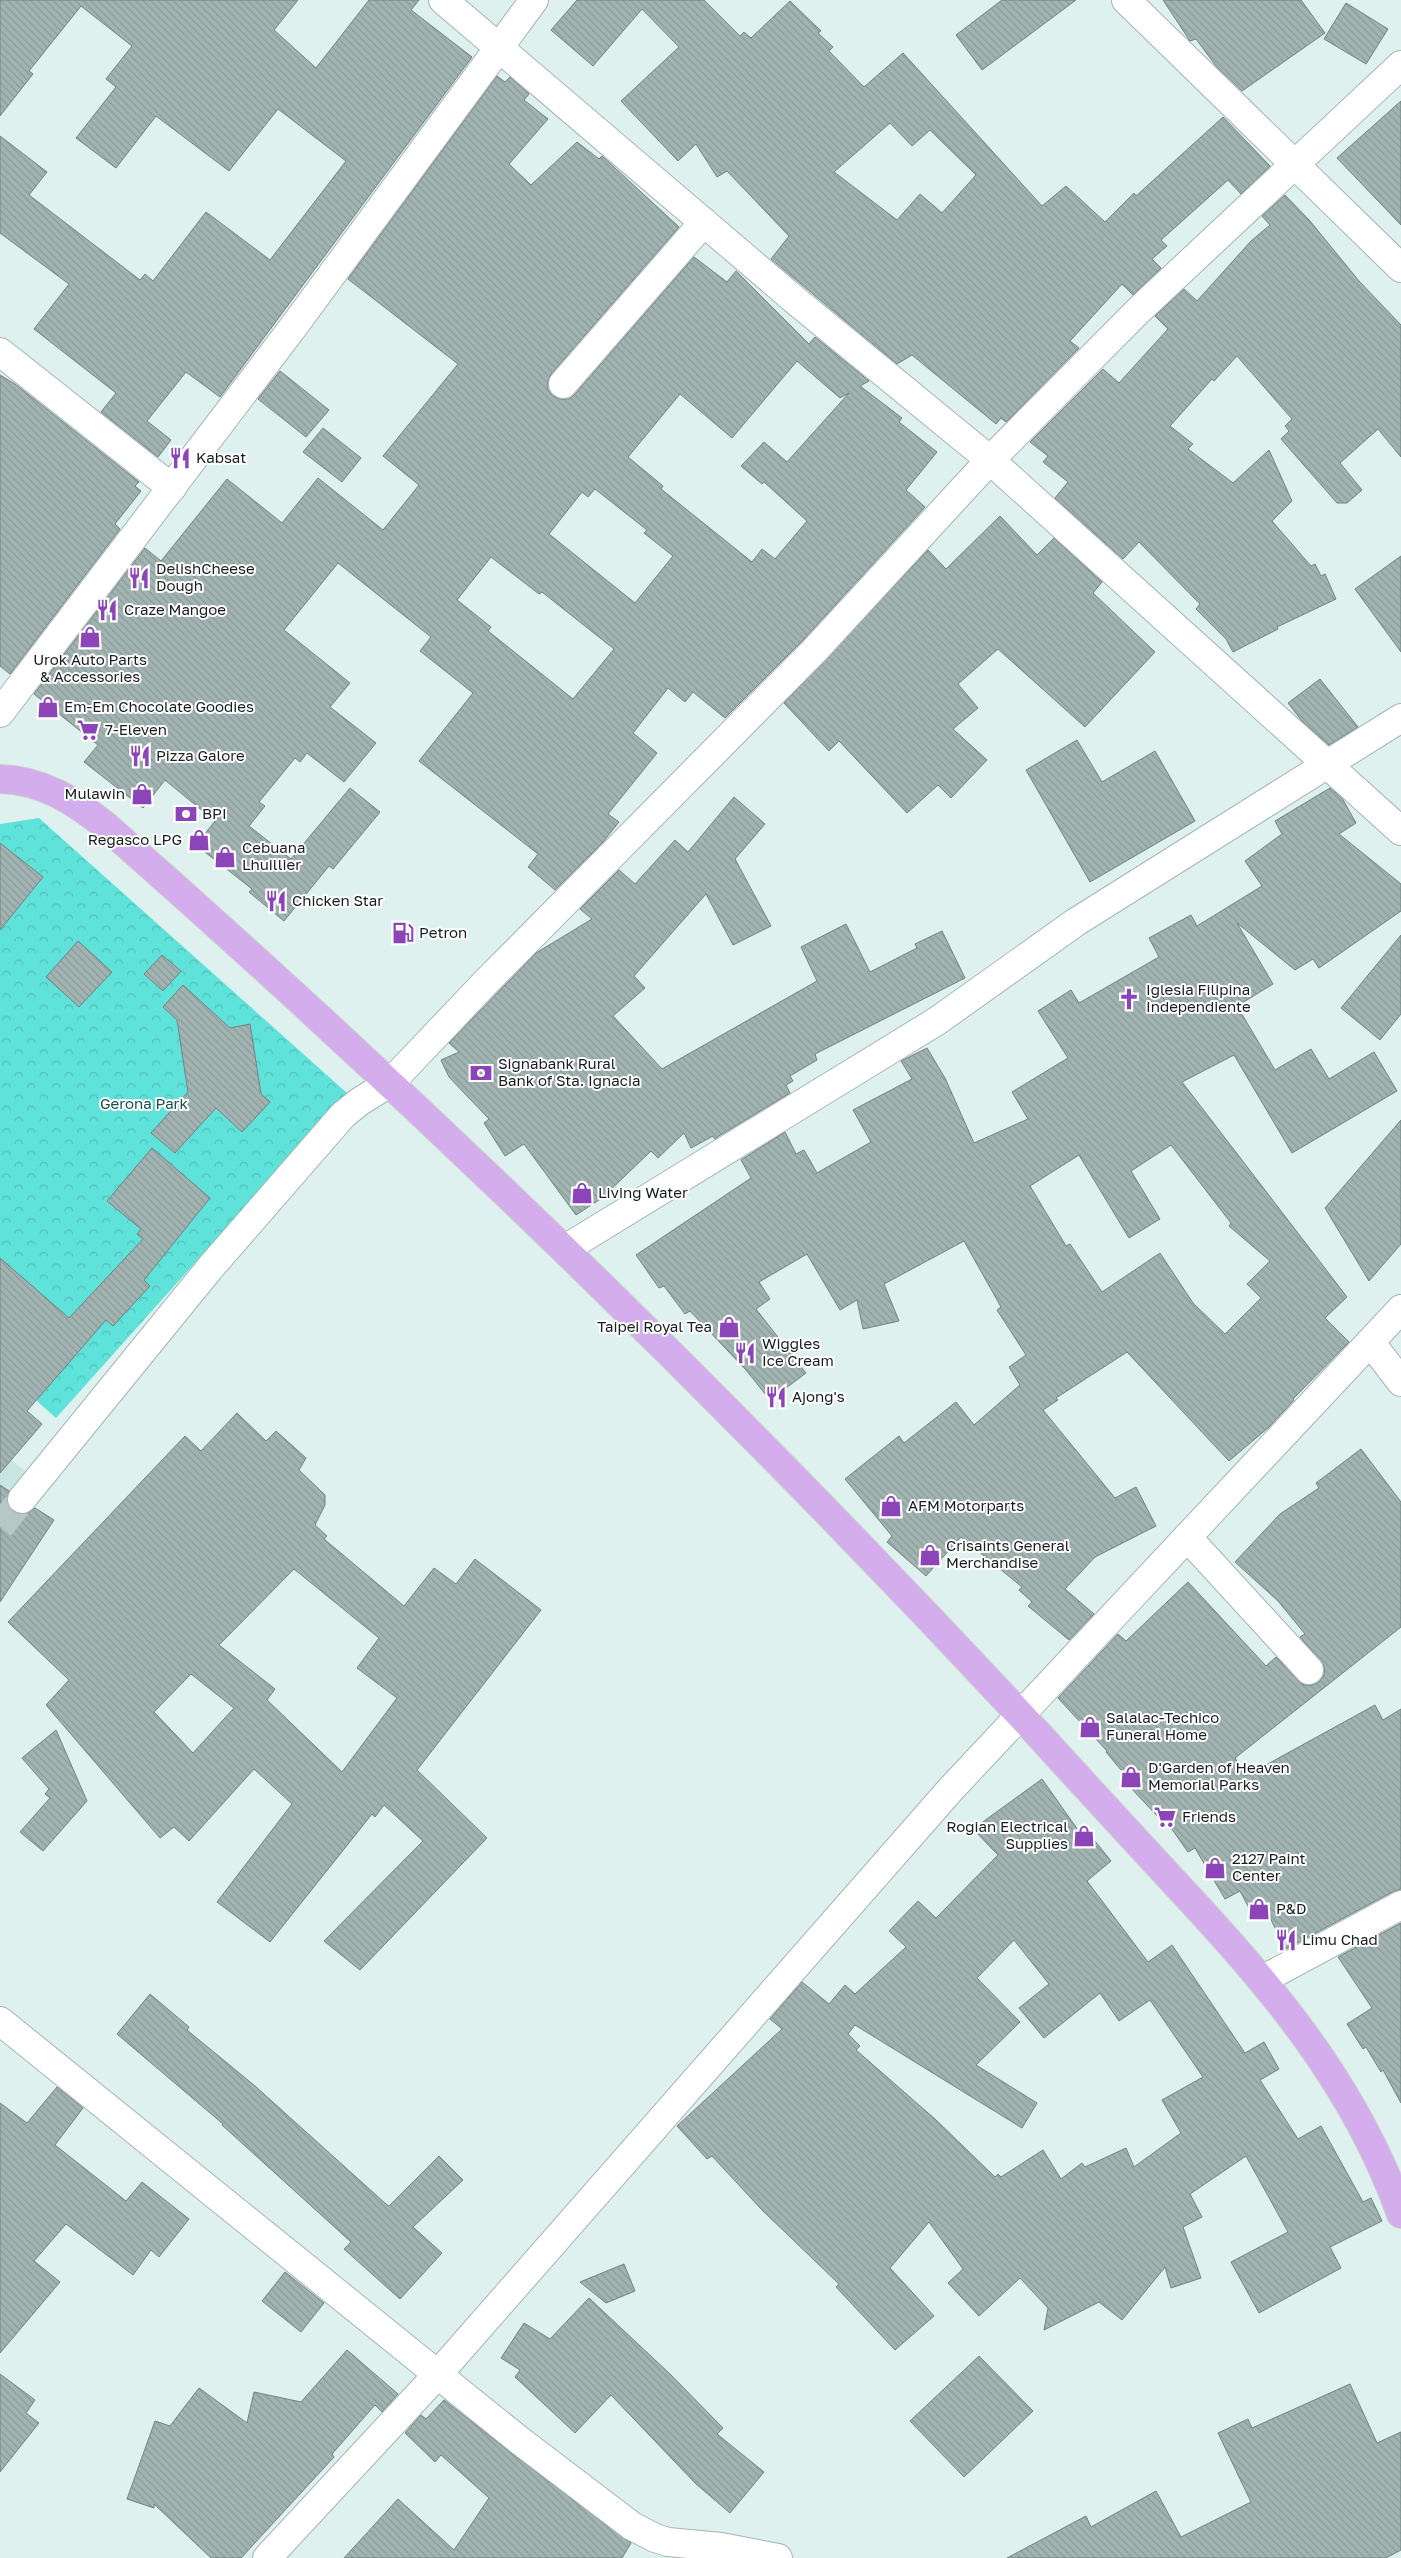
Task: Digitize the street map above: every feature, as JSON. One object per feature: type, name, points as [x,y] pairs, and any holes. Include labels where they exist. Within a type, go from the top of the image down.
[{"type":"main road","points":[[0,779],[19,780],[41,786],[66,797],[92,815],[391,1082],[565,1249],[797,1481],[915,1602],[1262,1980],[1319,2053],[1338,2083],[1375,2148],[1401,2214]]},
{"type":"street","points":[[443,0],[704,222],[990,460],[1401,831]]},
{"type":"street","points":[[0,713],[294,326],[498,46],[534,0]]},
{"type":"street","points":[[1126,0],[1401,268]]},
{"type":"street","points":[[22,1499],[141,1350],[323,1136],[359,1102],[391,1082],[486,982],[814,651],[990,460],[1138,311],[1401,65]]},
{"type":"street","points":[[563,384],[704,222]]},
{"type":"street","points":[[0,352],[172,488]]},
{"type":"street","points":[[565,1249],[937,1021],[1076,922],[1401,718]]},
{"type":"street","points":[[267,2558],[438,2373],[725,2049],[898,1848],[1401,1309]]},
{"type":"street","points":[[1370,1343],[1401,1382]]},
{"type":"street","points":[[1188,1538],[1309,1670]]},
{"type":"street","points":[[1262,1980],[1401,1905]]},
{"type":"street","points":[[0,2021],[595,2499],[645,2533],[668,2542],[721,2547],[778,2558]]},
{"type":"shaded area","points":[[0,1450],[28,1474],[0,1506]]},
{"type":"green space","name":"Gerona Park","points":[[39,818],[347,1093],[56,1418],[0,1368],[0,824]]},
{"type":"building","points":[[0,0],[298,0],[274,30],[316,68],[369,0],[419,0],[411,10],[472,57],[220,397],[186,372],[147,421],[171,440],[158,457],[101,412],[116,393],[34,329],[69,284],[0,233],[0,136],[47,172],[29,195],[140,280],[145,274],[153,281],[206,212],[270,260],[346,161],[278,109],[229,171],[156,116],[116,168],[76,138],[116,87],[106,79],[132,46],[81,6],[29,71],[33,74],[0,116]]},
{"type":"building","points":[[577,0],[704,0],[740,36],[744,32],[751,38],[790,1],[821,31],[818,33],[833,47],[829,51],[864,87],[903,53],[1042,206],[1066,186],[1105,222],[1134,193],[1136,196],[1223,117],[1270,166],[1241,194],[1228,180],[1161,240],[1167,246],[1152,259],[1161,268],[1133,295],[1122,284],[1070,341],[1079,348],[1006,422],[1001,418],[996,424],[912,355],[897,364],[771,259],[789,236],[727,171],[717,177],[696,144],[678,161],[621,101],[679,47],[642,9],[593,66],[551,30]],"holes":[[[890,123],[912,146],[930,130],[976,175],[942,213],[920,194],[897,220],[834,172]]]},
{"type":"building","points":[[1002,0],[1076,0],[982,70],[956,35]]},
{"type":"building","points":[[1163,0],[1301,0],[1325,33],[1242,91],[1216,66],[1196,39],[1190,41]]},
{"type":"building","points":[[1346,3],[1388,29],[1366,64],[1324,39]]},
{"type":"building","points":[[497,76],[505,82],[510,77],[529,94],[524,100],[548,119],[509,164],[531,185],[577,142],[599,159],[602,156],[679,227],[551,374],[548,390],[552,395],[560,399],[569,399],[575,394],[694,257],[727,282],[736,271],[809,344],[815,337],[869,381],[860,386],[902,418],[899,422],[937,452],[906,490],[925,507],[803,640],[725,718],[693,692],[685,702],[668,688],[633,733],[657,753],[608,814],[619,822],[603,842],[555,890],[528,867],[538,854],[419,761],[473,693],[420,651],[431,637],[338,563],[284,630],[350,683],[330,707],[376,743],[344,782],[307,753],[300,762],[295,758],[259,802],[265,806],[249,826],[291,859],[350,788],[380,812],[333,869],[329,866],[284,921],[249,892],[252,889],[196,845],[215,821],[165,780],[143,808],[84,762],[98,745],[34,694],[145,548],[161,561],[227,479],[282,523],[318,478],[383,530],[419,485],[383,456],[458,364],[348,279]],"holes":[[[797,361],[840,398],[849,393],[787,462],[764,442],[741,466],[762,484],[764,482],[807,521],[775,559],[762,549],[752,562],[661,489],[663,486],[628,457],[680,394],[732,438]],[[595,489],[647,530],[644,533],[673,556],[635,603],[549,534],[582,492],[588,497]],[[491,557],[539,594],[542,592],[614,649],[573,699],[488,631],[491,627],[457,600]]]},
{"type":"building","points":[[1401,101],[1401,225],[1337,158]]},
{"type":"building","points":[[1285,195],[1310,221],[1359,281],[1401,325],[1401,457],[1378,429],[1340,463],[1362,490],[1347,503],[1337,503],[1281,439],[1289,431],[1285,426],[1292,419],[1237,356],[1214,381],[1212,379],[1170,426],[1193,444],[1188,449],[1233,483],[1269,450],[1292,501],[1272,521],[1311,566],[1315,564],[1321,576],[1325,574],[1336,599],[1277,627],[1278,629],[1233,652],[1226,639],[1196,609],[1200,604],[1139,542],[1123,559],[1055,498],[1068,482],[1043,462],[1048,456],[1030,442],[1103,369],[1119,383],[1168,329],[1155,316],[1184,289],[1197,301],[1251,241],[1270,225],[1262,216]]},
{"type":"building","points":[[280,371],[329,410],[306,437],[258,399]]},
{"type":"building","points":[[0,375],[15,384],[139,482],[135,486],[141,491],[115,524],[120,529],[10,674],[0,666]]},
{"type":"building","points":[[323,428],[361,458],[342,482],[303,452]]},
{"type":"building","points":[[1000,516],[1037,555],[1054,538],[1102,582],[1093,593],[1155,652],[1085,727],[998,649],[958,684],[978,708],[953,729],[987,760],[951,798],[938,785],[907,813],[839,741],[829,751],[784,703],[928,550],[946,569]]},
{"type":"building","points":[[1401,556],[1401,652],[1355,589]]},
{"type":"building","points":[[1320,679],[1358,727],[1329,745],[1302,721],[1288,703]]},
{"type":"building","points":[[1077,740],[1102,782],[1155,751],[1195,821],[1090,882],[1026,770]]},
{"type":"building","points":[[1330,788],[1342,798],[1356,823],[1339,834],[1401,884],[1401,911],[1319,968],[1313,959],[1295,970],[1237,923],[1273,984],[1237,1006],[1275,1070],[1311,1049],[1329,1079],[1374,1052],[1397,1091],[1292,1153],[1234,1055],[1182,1082],[1347,1297],[1325,1318],[1349,1342],[1293,1399],[1269,1427],[1229,1461],[1127,1352],[1056,1398],[1058,1400],[1043,1410],[1115,1498],[1136,1487],[1156,1526],[1095,1557],[1065,1589],[1094,1614],[1069,1640],[1028,1606],[1032,1602],[1019,1590],[1022,1587],[961,1537],[926,1576],[887,1542],[892,1536],[845,1479],[899,1436],[904,1443],[956,1402],[974,1425],[1020,1385],[1009,1367],[1026,1355],[997,1310],[1001,1307],[964,1241],[884,1284],[899,1321],[863,1329],[857,1300],[840,1310],[807,1254],[759,1282],[770,1299],[756,1309],[806,1373],[770,1400],[746,1370],[690,1311],[685,1314],[664,1286],[659,1288],[636,1255],[751,1178],[741,1160],[785,1132],[796,1154],[804,1150],[817,1173],[871,1142],[853,1110],[912,1079],[901,1061],[927,1048],[945,1078],[974,1143],[1028,1119],[1012,1092],[1068,1058],[1038,1011],[1071,990],[1079,1003],[1159,957],[1149,938],[1191,915],[1197,926],[1262,886],[1245,861],[1282,834],[1275,821]],"holes":[[[1171,1145],[1231,1223],[1229,1226],[1270,1261],[1247,1284],[1261,1298],[1225,1334],[1193,1303],[1160,1253],[1102,1292],[1070,1244],[1066,1246],[1030,1186],[1079,1155],[1129,1238],[1160,1219],[1131,1171]]]},
{"type":"building","points":[[734,797],[765,824],[735,859],[771,926],[733,945],[706,894],[634,976],[645,988],[613,1016],[662,1069],[817,981],[801,947],[846,924],[870,972],[917,948],[915,944],[942,931],[965,978],[815,1054],[817,1060],[790,1076],[793,1081],[786,1085],[790,1093],[715,1139],[713,1136],[691,1148],[684,1133],[658,1158],[651,1151],[602,1198],[576,1215],[524,1144],[505,1156],[484,1123],[489,1119],[449,1077],[441,1060],[459,1052],[449,1043],[536,953],[592,919],[580,909],[619,870],[635,884],[675,840],[688,852]]},
{"type":"building","points":[[0,843],[43,877],[0,930]]},
{"type":"building","points":[[1401,935],[1401,1014],[1380,1040],[1341,1008]]},
{"type":"building","points":[[78,941],[112,972],[79,1007],[46,977]]},
{"type":"building","points":[[162,955],[181,971],[163,991],[144,974]]},
{"type":"building","points":[[183,985],[230,1028],[250,1024],[261,1094],[270,1102],[242,1132],[216,1108],[175,1153],[151,1133],[188,1092],[177,1020],[163,1007]]},
{"type":"building","points":[[1401,1120],[1401,1244],[1369,1281],[1325,1208]]},
{"type":"building","points":[[152,1148],[210,1198],[144,1280],[150,1286],[113,1326],[106,1320],[27,1411],[42,1424],[0,1473],[0,1258],[69,1318],[143,1239],[137,1234],[141,1229],[107,1201]]},
{"type":"building","points":[[237,1413],[266,1441],[276,1431],[306,1458],[299,1470],[325,1495],[325,1505],[315,1525],[327,1536],[324,1539],[404,1606],[434,1568],[456,1584],[475,1559],[541,1610],[417,1770],[487,1838],[360,1970],[324,1941],[423,1841],[384,1805],[375,1817],[372,1814],[270,1942],[217,1902],[292,1804],[254,1769],[189,1841],[174,1827],[160,1838],[46,1705],[69,1680],[8,1622],[185,1436],[201,1451]],"holes":[[[294,1569],[379,1638],[357,1668],[397,1698],[342,1772],[267,1700],[275,1689],[219,1645]],[[191,1674],[234,1708],[193,1753],[154,1712]]]},
{"type":"building","points":[[1361,1449],[1401,1502],[1401,1627],[1235,1758],[1246,1776],[1375,1705],[1383,1720],[1401,1709],[1401,1889],[1286,1949],[1267,1912],[1255,1919],[1240,1891],[1225,1899],[1195,1848],[1188,1852],[1164,1818],[1161,1820],[1129,1786],[1132,1783],[1107,1751],[1058,1698],[1118,1634],[1126,1641],[1188,1582],[1266,1666],[1276,1657],[1304,1685],[1312,1685],[1319,1682],[1324,1675],[1324,1666],[1300,1637],[1305,1634],[1278,1601],[1235,1562],[1280,1514],[1319,1488],[1316,1483]]},
{"type":"building","points":[[0,1485],[9,1491],[7,1504],[13,1511],[19,1514],[27,1514],[35,1508],[54,1520],[0,1602]]},
{"type":"building","points":[[56,1730],[87,1801],[43,1851],[20,1832],[50,1798],[45,1794],[49,1789],[22,1758]]},
{"type":"building","points":[[1042,1779],[1078,1830],[1083,1826],[1111,1861],[1087,1881],[1148,1962],[1172,1945],[1245,2053],[1264,2042],[1279,2069],[1260,2080],[1298,2139],[1321,2126],[1363,2202],[1371,2198],[1382,2221],[1330,2247],[1341,2268],[1259,2313],[1231,2262],[1288,2232],[1246,2156],[1190,2194],[1202,2217],[1183,2227],[1201,2278],[1171,2288],[1165,2267],[1122,2320],[1099,2302],[1044,2330],[1048,2308],[1020,2278],[979,2316],[948,2283],[963,2269],[929,2222],[890,2268],[934,2316],[895,2350],[836,2287],[839,2284],[762,2210],[712,2156],[707,2159],[677,2126],[782,2029],[770,2019],[802,1982],[829,2004],[845,1985],[855,1994],[906,1947],[889,1931],[918,1901],[936,1918],[998,1855],[973,1829]],"holes":[[[1014,1940],[1049,1984],[1019,2008],[1044,2038],[1100,1993],[1119,2021],[1150,2000],[1203,2077],[1162,2100],[1181,2133],[1134,2167],[1126,2148],[1085,2167],[1082,2163],[1061,2179],[1043,2150],[1001,2177],[998,2174],[995,2177],[935,2119],[856,2050],[860,2046],[848,2034],[855,2025],[1022,2128],[1037,2103],[976,2065],[1020,2022],[977,1978]]]},
{"type":"building","points":[[1401,1923],[1401,2103],[1383,2070],[1381,2072],[1366,2047],[1363,2049],[1347,2024],[1372,2008],[1338,1957]]},
{"type":"building","points":[[150,1994],[189,2027],[187,2030],[255,2086],[389,2206],[439,2156],[463,2180],[413,2227],[442,2253],[400,2299],[344,2249],[351,2242],[223,2124],[117,2034]]},
{"type":"building","points":[[57,2087],[83,2108],[55,2145],[126,2201],[142,2182],[189,2219],[159,2257],[151,2250],[133,2275],[66,2224],[34,2261],[60,2282],[0,2353],[0,2103],[27,2123]]},
{"type":"building","points":[[624,2264],[635,2291],[606,2303],[580,2282]]},
{"type":"building","points":[[285,2272],[324,2303],[301,2332],[262,2301]]},
{"type":"building","points":[[589,2298],[670,2374],[723,2428],[717,2434],[764,2472],[730,2513],[696,2484],[611,2395],[575,2433],[515,2377],[520,2370],[501,2358],[524,2323],[550,2339]]},
{"type":"building","points":[[347,2350],[398,2394],[382,2412],[375,2405],[332,2454],[334,2457],[241,2558],[211,2558],[154,2504],[154,2508],[127,2499],[155,2421],[170,2426],[199,2388],[247,2423],[254,2392],[301,2402]]},
{"type":"building","points":[[979,2356],[1033,2411],[964,2477],[910,2421]]},
{"type":"building","points":[[0,2374],[35,2400],[26,2413],[39,2423],[0,2472]]},
{"type":"building","points":[[1350,2384],[1377,2443],[1401,2432],[1401,2550],[1386,2558],[1007,2558],[1086,2516],[1091,2527],[1156,2491],[1181,2537],[1251,2502],[1218,2433],[1248,2419],[1252,2428]]},
{"type":"building","points":[[444,2400],[631,2543],[622,2558],[344,2558],[398,2499],[454,2550],[489,2498],[441,2455],[435,2462],[405,2433],[421,2415],[426,2419]]},
{"type":"tunnel","points":[[0,1527],[22,1499]]},
{"type":"place","name":"Kabsat","points":[[180,458]]},
{"type":"place","name":"DelishCheese Dough","points":[[139,578]]},
{"type":"place","name":"Craze Mangoe","points":[[107,610]]},
{"type":"place","name":"Urok Auto Parts & Accessories","points":[[90,637]]},
{"type":"place","name":"Em-Em Chocolate Goodies","points":[[48,707]]},
{"type":"place","name":"7-Eleven","points":[[88,730]]},
{"type":"place","name":"Pizza Galore","points":[[140,756]]},
{"type":"place","name":"Mulawin","points":[[142,794]]},
{"type":"place","name":"BPI","points":[[186,814]]},
{"type":"place","name":"Regasco LPG","points":[[199,840]]},
{"type":"place","name":"Cebuana Lhuillier","points":[[225,857]]},
{"type":"place","name":"Chicken Star","points":[[276,901]]},
{"type":"place","name":"Petron","points":[[403,933]]},
{"type":"place","name":"Iglesia Filipina Independiente","points":[[1129,999]]},
{"type":"place","name":"Signabank Rural Bank of Sta. Ignacia","points":[[481,1073]]},
{"type":"place","name":"Living Water","points":[[582,1193]]},
{"type":"place","name":"Taipei Royal Tea","points":[[729,1327]]},
{"type":"place","name":"Wiggles Ice Cream","points":[[745,1353]]},
{"type":"place","name":"Ajong's","points":[[776,1397]]},
{"type":"place","name":"AFM Motorparts","points":[[891,1506]]},
{"type":"place","name":"Crisaints General Merchandise","points":[[930,1555]]},
{"type":"place","name":"Salalac-Techico Funeral Home","points":[[1090,1727]]},
{"type":"place","name":"D'Garden of Heaven Memorial Parks","points":[[1131,1777]]},
{"type":"place","name":"Friends","points":[[1165,1817]]},
{"type":"place","name":"Rogian Electrical Supplies","points":[[1084,1836]]},
{"type":"place","name":"2127 Paint Center","points":[[1215,1868]]},
{"type":"place","name":"P&D","points":[[1259,1909]]},
{"type":"place","name":"Limu Chad","points":[[1286,1940]]}]
